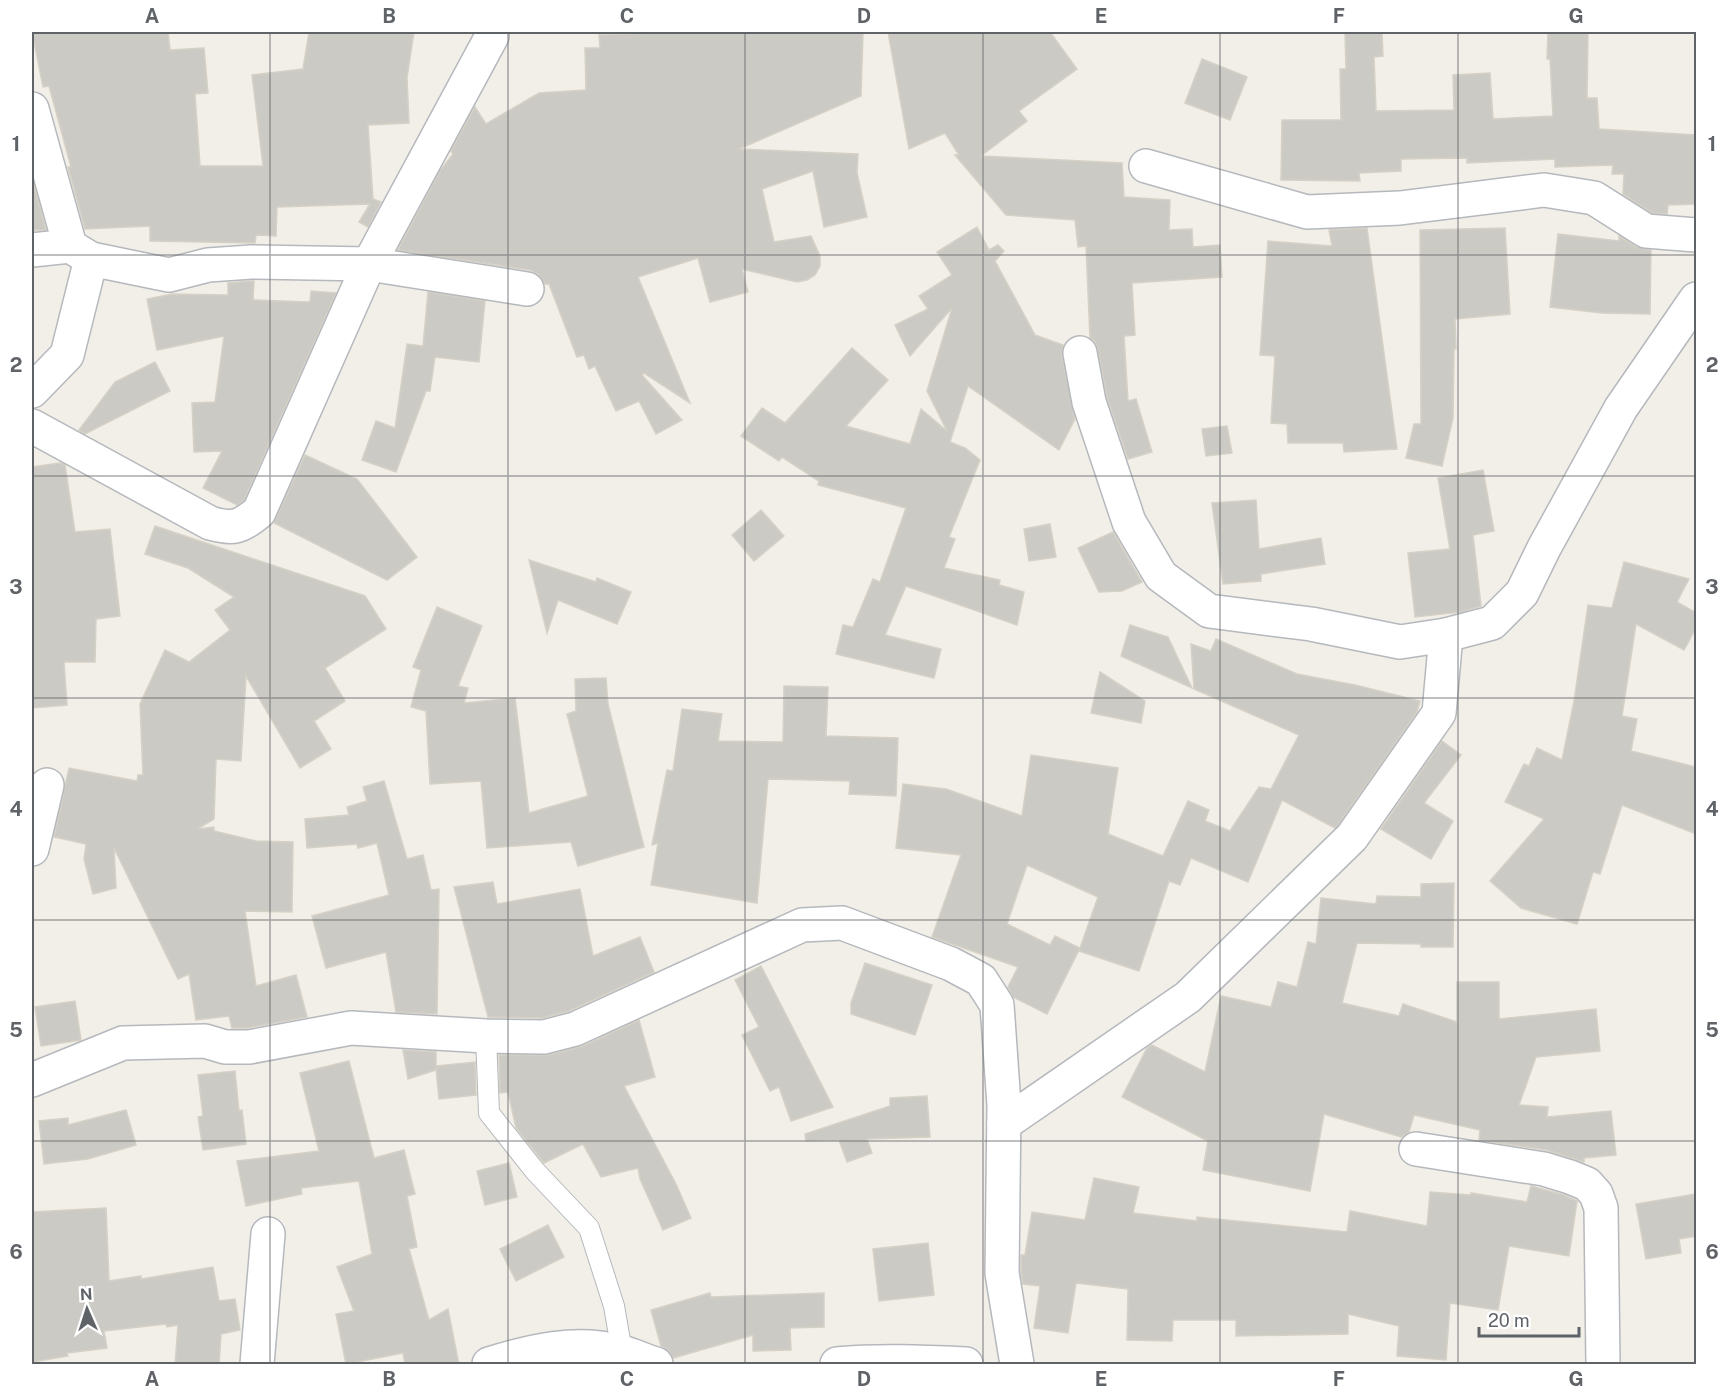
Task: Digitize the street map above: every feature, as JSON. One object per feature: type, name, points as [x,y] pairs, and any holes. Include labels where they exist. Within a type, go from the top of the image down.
[{"type":"street","points":[[32,426],[210,523],[230,528],[245,523],[259,512],[369,264],[490,33]]},
{"type":"street","points":[[32,109],[81,253],[67,355],[32,391]]},
{"type":"street","points":[[1146,166],[1307,212],[1400,208],[1544,190],[1594,198],[1646,231],[1696,235]]},
{"type":"street","points":[[32,250],[81,253],[169,275],[208,265],[250,262],[369,264],[527,289]]},
{"type":"street","points":[[1080,353],[1089,402],[1129,522],[1161,576],[1209,611],[1311,624],[1400,642],[1446,635],[1492,623],[1522,593],[1544,548],[1622,408],[1696,299]]},
{"type":"street","points":[[1004,1124],[1188,997],[1352,837],[1439,713],[1446,635]]},
{"type":"street","points":[[32,849],[47,785]]},
{"type":"street","points":[[32,1080],[123,1043],[205,1041],[225,1047],[249,1047],[351,1028],[544,1037],[575,1029],[802,926],[842,923],[951,964],[981,980],[997,1005],[1004,1124],[1002,1273],[1017,1365]]},
{"type":"street","points":[[1416,1149],[1544,1169],[1587,1184],[1596,1194],[1601,1208],[1603,1365]]},
{"type":"street","points":[[257,1365],[268,1234]]},
{"type":"street","points":[[489,1365],[524,1353],[564,1347],[597,1347],[622,1352],[656,1365]]},
{"type":"street","points":[[837,1365],[854,1363],[966,1365]]},
{"type":"lane","points":[[486,1036],[489,1113],[535,1171],[589,1228],[614,1306],[622,1352]]},
{"type":"building","points":[[32,32],[168,32],[170,50],[204,48],[208,93],[195,94],[200,166],[263,166],[252,75],[303,69],[309,32],[414,32],[407,78],[409,123],[368,125],[373,199],[381,202],[368,227],[359,222],[370,204],[277,207],[276,236],[256,235],[255,243],[150,241],[150,226],[85,229],[49,86],[43,87]]},
{"type":"building","points":[[687,32],[863,32],[861,96],[739,149],[858,154],[857,173],[867,217],[824,227],[813,171],[762,189],[774,242],[811,236],[820,256],[820,266],[815,275],[807,280],[797,282],[742,269],[748,292],[710,302],[698,258],[638,277],[690,403],[644,373],[642,375],[682,420],[656,434],[639,401],[616,411],[595,366],[589,369],[584,355],[577,357],[549,284],[545,284],[538,274],[530,270],[398,250],[440,171],[453,154],[451,151],[475,107],[486,124],[539,93],[586,90],[585,48],[600,48],[599,35]]},
{"type":"building","points":[[888,32],[1050,32],[1077,69],[1019,111],[1027,121],[981,156],[1122,163],[1124,197],[1170,200],[1169,230],[1192,229],[1193,247],[1220,245],[1222,277],[1132,283],[1135,335],[1124,336],[1128,401],[1136,399],[1152,452],[1128,459],[1107,397],[1098,350],[1095,341],[1090,338],[1086,246],[1078,247],[1075,220],[1006,215],[955,155],[959,155],[945,133],[909,149]]},
{"type":"building","points":[[1345,32],[1382,32],[1383,56],[1374,57],[1376,111],[1454,110],[1453,75],[1490,73],[1493,119],[1553,116],[1550,59],[1547,59],[1548,32],[1588,32],[1587,98],[1597,98],[1599,129],[1696,135],[1696,204],[1668,205],[1667,214],[1652,213],[1623,194],[1624,174],[1612,174],[1613,165],[1555,167],[1555,159],[1467,163],[1467,158],[1401,159],[1401,171],[1359,173],[1360,181],[1281,180],[1282,120],[1341,120],[1340,69],[1346,69]]},
{"type":"building","points":[[1202,59],[1247,77],[1230,120],[1185,103]]},
{"type":"building","points":[[32,177],[46,230],[32,230]]},
{"type":"building","points":[[977,227],[989,250],[998,245],[1004,251],[995,261],[1035,335],[1063,345],[1062,356],[1075,419],[1059,450],[968,386],[950,442],[965,448],[980,460],[949,537],[955,539],[944,568],[1000,580],[999,585],[1024,592],[1017,625],[906,586],[885,635],[941,649],[934,678],[836,654],[843,625],[853,627],[873,579],[880,582],[906,508],[818,485],[819,481],[782,457],[779,461],[741,436],[762,408],[785,423],[852,348],[888,380],[846,426],[910,444],[921,409],[947,431],[927,391],[952,308],[910,356],[895,325],[928,309],[919,296],[952,275],[937,252]]},
{"type":"building","points":[[1367,228],[1397,449],[1344,452],[1343,443],[1288,443],[1287,424],[1271,423],[1275,356],[1260,355],[1268,241],[1332,246],[1329,230]]},
{"type":"building","points":[[1505,228],[1510,314],[1455,319],[1453,418],[1442,466],[1406,458],[1414,424],[1421,424],[1420,230]]},
{"type":"building","points":[[1558,234],[1619,241],[1619,236],[1636,247],[1651,250],[1650,314],[1602,313],[1550,307]]},
{"type":"building","points":[[254,281],[253,300],[310,302],[311,291],[336,293],[244,500],[237,505],[203,488],[222,451],[194,452],[192,403],[215,402],[224,336],[157,350],[147,299],[172,294],[228,295],[228,283]]},
{"type":"building","points":[[428,292],[485,301],[479,362],[435,357],[430,391],[426,391],[396,472],[362,460],[376,421],[395,428],[407,344],[423,346]]},
{"type":"building","points":[[155,362],[170,391],[85,434],[79,430],[115,382]]},
{"type":"building","points":[[1227,426],[1232,453],[1206,456],[1202,429]]},
{"type":"building","points":[[305,455],[357,479],[417,557],[387,580],[274,523]]},
{"type":"building","points":[[60,463],[65,465],[75,532],[110,529],[120,616],[96,619],[95,662],[64,662],[67,705],[32,708],[32,467]]},
{"type":"building","points":[[1483,470],[1494,531],[1473,535],[1481,606],[1461,612],[1415,617],[1408,553],[1450,549],[1438,478]]},
{"type":"building","points":[[1256,500],[1259,549],[1321,538],[1325,564],[1261,574],[1261,581],[1223,584],[1212,503]]},
{"type":"building","points":[[761,510],[784,536],[754,561],[732,535]]},
{"type":"building","points":[[1050,524],[1056,557],[1029,561],[1024,529]]},
{"type":"building","points":[[155,526],[365,596],[386,629],[325,668],[345,701],[314,721],[331,749],[300,768],[246,676],[241,761],[216,759],[214,819],[197,829],[214,827],[214,831],[256,841],[293,842],[292,912],[245,911],[256,986],[296,975],[307,1017],[247,1028],[232,1028],[229,1016],[196,1020],[189,974],[178,979],[114,848],[116,888],[93,894],[84,859],[86,844],[54,837],[69,768],[137,781],[138,775],[143,775],[140,704],[165,650],[189,662],[230,630],[215,610],[234,597],[188,568],[145,554]]},
{"type":"building","points":[[1113,532],[1142,582],[1122,591],[1099,592],[1078,548]]},
{"type":"building","points":[[529,560],[596,582],[597,578],[631,592],[617,624],[558,600],[547,633]]},
{"type":"building","points":[[1624,562],[1689,579],[1677,602],[1696,613],[1696,628],[1684,650],[1636,624],[1622,716],[1637,719],[1631,751],[1696,767],[1696,834],[1622,805],[1600,874],[1593,872],[1577,924],[1521,908],[1490,881],[1544,819],[1505,802],[1524,764],[1529,766],[1537,748],[1562,760],[1574,701],[1588,605],[1612,608]]},
{"type":"building","points":[[437,607],[482,626],[458,686],[468,688],[464,703],[515,698],[529,813],[588,796],[567,714],[576,711],[575,679],[606,678],[608,704],[644,847],[578,866],[571,842],[487,848],[481,781],[430,784],[426,711],[411,707],[421,670],[413,667]]},
{"type":"building","points":[[1130,625],[1168,637],[1192,688],[1121,656]]},
{"type":"building","points":[[1216,639],[1297,674],[1420,701],[1417,712],[1338,825],[1335,828],[1282,800],[1248,882],[1191,858],[1180,885],[1169,881],[1139,971],[1079,951],[1098,897],[1027,865],[1007,924],[1050,945],[1055,936],[1080,948],[1047,1014],[1013,997],[1008,987],[1018,967],[932,937],[961,855],[896,848],[903,784],[946,789],[1022,816],[1031,755],[1118,768],[1108,834],[1163,856],[1188,801],[1209,810],[1205,821],[1230,831],[1259,787],[1271,789],[1299,735],[1194,689],[1191,644],[1211,651]]},
{"type":"building","points":[[1100,672],[1145,701],[1141,723],[1091,713]]},
{"type":"building","points":[[784,686],[828,687],[826,736],[898,738],[896,796],[849,794],[850,781],[768,779],[757,903],[651,885],[658,843],[652,845],[667,770],[673,771],[682,709],[722,714],[718,741],[783,742]]},
{"type":"building","points":[[1442,741],[1461,755],[1424,803],[1453,821],[1431,859],[1381,829]]},
{"type":"building","points":[[384,781],[407,859],[423,855],[431,890],[439,889],[437,1014],[396,1012],[386,952],[326,968],[312,916],[389,895],[377,843],[358,848],[357,844],[307,848],[305,819],[349,815],[347,807],[367,801],[363,787]]},
{"type":"building","points":[[493,882],[497,904],[580,889],[593,956],[640,937],[654,972],[569,1011],[542,1018],[488,1017],[454,887]]},
{"type":"building","points":[[1454,883],[1453,947],[1357,943],[1342,1003],[1399,1016],[1403,1004],[1457,1022],[1457,982],[1499,982],[1499,1019],[1596,1009],[1600,1051],[1536,1057],[1519,1105],[1548,1107],[1547,1117],[1611,1111],[1616,1155],[1584,1158],[1584,1162],[1547,1150],[1479,1140],[1480,1130],[1414,1115],[1409,1132],[1401,1137],[1324,1114],[1310,1191],[1203,1170],[1208,1141],[1122,1097],[1147,1048],[1152,1045],[1205,1072],[1221,996],[1271,1007],[1278,982],[1297,987],[1308,942],[1316,944],[1321,898],[1376,904],[1377,896],[1421,897],[1421,884]]},
{"type":"building","points":[[865,963],[932,985],[915,1035],[851,1014],[851,1003]]},
{"type":"building","points":[[761,966],[833,1107],[791,1121],[779,1087],[770,1091],[742,1035],[759,1027],[735,980]]},
{"type":"building","points":[[75,1001],[81,1040],[41,1046],[35,1007]]},
{"type":"building","points":[[639,1020],[655,1077],[624,1086],[676,1184],[691,1218],[663,1230],[640,1179],[638,1168],[601,1177],[583,1144],[544,1163],[516,1128],[508,1092],[500,1093],[499,1055],[549,1055],[583,1046]]},
{"type":"building","points":[[403,1050],[436,1052],[436,1066],[475,1062],[476,1095],[439,1099],[436,1068],[436,1070],[408,1079]]},
{"type":"building","points":[[349,1061],[374,1158],[404,1150],[415,1194],[407,1196],[417,1247],[409,1249],[429,1320],[448,1309],[459,1365],[405,1365],[403,1353],[346,1364],[336,1314],[354,1311],[337,1267],[372,1254],[359,1181],[301,1188],[302,1194],[246,1206],[237,1161],[319,1151],[300,1073]]},
{"type":"building","points":[[235,1071],[239,1111],[242,1110],[246,1144],[203,1150],[198,1117],[203,1116],[198,1075]]},
{"type":"building","points":[[927,1096],[930,1137],[867,1139],[872,1153],[847,1162],[839,1140],[806,1141],[805,1134],[890,1106],[890,1098]]},
{"type":"building","points":[[126,1110],[136,1145],[88,1159],[44,1164],[39,1121],[68,1118],[68,1125]]},
{"type":"building","points":[[509,1163],[517,1197],[485,1205],[477,1171]]},
{"type":"building","points":[[1094,1178],[1139,1187],[1133,1213],[1197,1221],[1197,1217],[1347,1232],[1350,1211],[1427,1226],[1430,1192],[1471,1195],[1471,1193],[1527,1202],[1531,1186],[1577,1201],[1569,1256],[1509,1246],[1498,1310],[1450,1303],[1446,1360],[1397,1356],[1399,1326],[1348,1314],[1348,1334],[1236,1336],[1236,1320],[1173,1320],[1172,1341],[1127,1340],[1128,1289],[1076,1283],[1068,1333],[1034,1328],[1040,1286],[1023,1284],[1021,1272],[1021,1255],[1025,1255],[1032,1212],[1085,1220]]},
{"type":"building","points":[[1696,1194],[1696,1236],[1679,1239],[1681,1253],[1646,1259],[1636,1204]]},
{"type":"building","points":[[106,1208],[109,1281],[141,1276],[141,1279],[213,1267],[219,1301],[235,1299],[240,1330],[221,1334],[219,1365],[175,1365],[178,1325],[167,1327],[166,1324],[104,1331],[107,1348],[67,1353],[68,1356],[32,1362],[32,1212]]},
{"type":"building","points":[[548,1225],[564,1257],[516,1281],[500,1249]]},
{"type":"building","points":[[928,1243],[934,1295],[879,1301],[873,1249]]},
{"type":"building","points":[[710,1293],[711,1297],[824,1293],[824,1327],[790,1328],[791,1350],[753,1351],[753,1335],[673,1358],[669,1351],[661,1346],[651,1310]]}]
